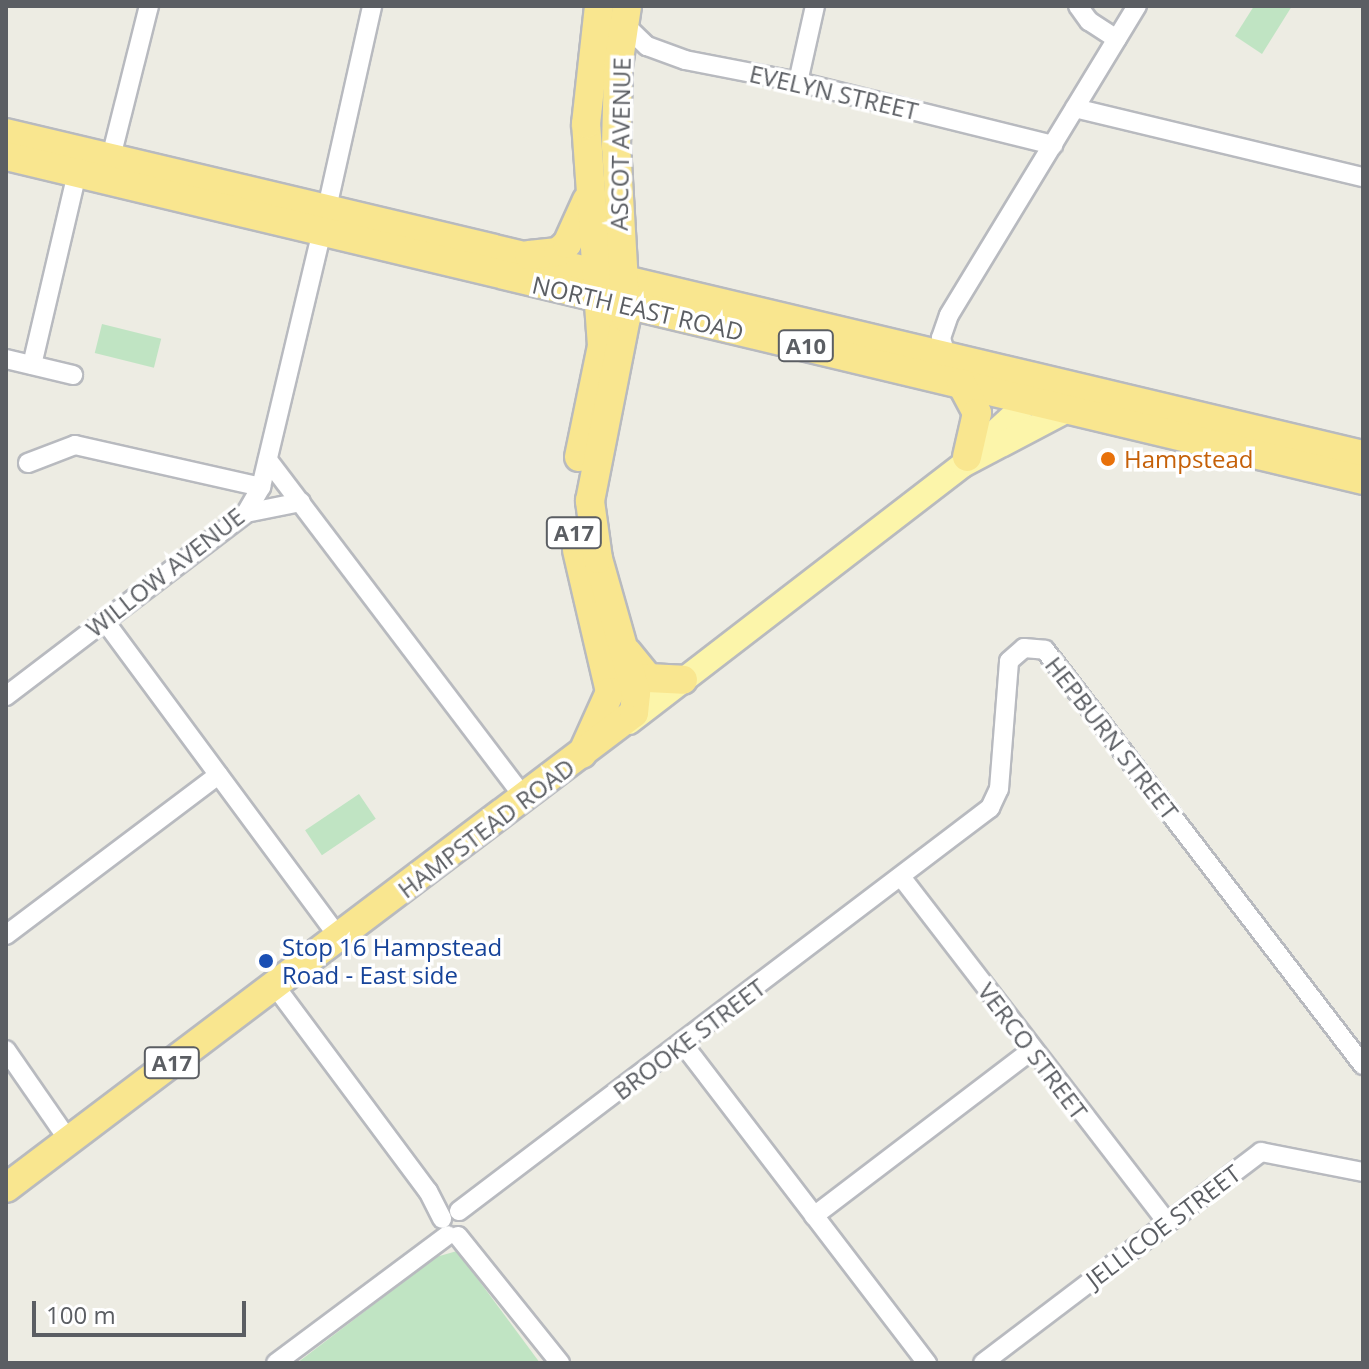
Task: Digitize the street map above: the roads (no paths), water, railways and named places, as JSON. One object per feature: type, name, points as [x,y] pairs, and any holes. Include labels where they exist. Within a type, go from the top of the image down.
[{"type":"highway","name":"ASCOT AVENUE","points":[[599,6],[586,124],[589,194],[611,290]]},
{"type":"highway","name":"ASCOT AVENUE","points":[[611,290],[616,146],[626,15]]},
{"type":"highway","name":"NORTH EAST ROAD","points":[[6,133],[97,170]]},
{"type":"highway","name":"NORTH EAST ROAD","points":[[6,156],[97,170],[516,256],[611,290],[947,358],[1068,397],[1363,480]]},
{"type":"highway","points":[[516,256],[561,250],[589,194]]},
{"type":"highway","name":"NORTH EAST ROAD","points":[[324,219],[611,290],[1029,401]]},
{"type":"highway","name":"A17","points":[[611,290],[623,347],[590,501],[592,530],[638,705],[629,722]]},
{"type":"highway","name":"A17","points":[[579,760],[610,692],[572,511],[611,290]]},
{"type":"highway","points":[[961,383],[977,413],[965,461]]},
{"type":"highway","name":"NORTH EAST ROAD","points":[[1068,397],[1363,455]]},
{"type":"highway","points":[[1029,401],[1068,397]]},
{"type":"highway","points":[[623,646],[648,678],[683,680]]},
{"type":"highway","name":"HAMPSTEAD ROAD","points":[[6,1188],[629,722]]},
{"type":"main road","name":"HAMPSTEAD ROAD","points":[[965,461],[1009,445],[1068,397]]},
{"type":"main road","name":"HAMPSTEAD ROAD","points":[[629,722],[965,461],[1029,401]]},
{"type":"street","points":[[32,365],[149,6]]},
{"type":"street","name":"WILLOW AVENUE","points":[[6,696],[246,513],[261,487],[372,6]]},
{"type":"street","points":[[798,82],[815,6]]},
{"type":"street","points":[[1078,6],[1089,21],[1117,39]]},
{"type":"street","points":[[947,358],[944,326],[1137,6]]},
{"type":"street","name":"EVELYN STREET","points":[[626,15],[647,46],[685,60],[798,82],[1053,145]]},
{"type":"street","points":[[1075,108],[1363,177]]},
{"type":"street","points":[[6,359],[73,375]]},
{"type":"street","points":[[28,463],[75,445],[261,487]]},
{"type":"street","points":[[268,460],[525,799]]},
{"type":"street","points":[[246,513],[301,502]]},
{"type":"street","points":[[104,620],[339,938]]},
{"type":"street","name":"HEPBURN STREET","points":[[902,878],[990,808],[999,789],[1009,661],[1024,648],[1045,650],[1363,1065]]},
{"type":"street","points":[[6,935],[218,775]]},
{"type":"street","name":"BROOKE STREET","points":[[276,1363],[425,1250],[477,1200],[902,878]]},
{"type":"street","name":"VERCO STREET","points":[[902,878],[1167,1222]]},
{"type":"street","points":[[275,986],[560,1363]]},
{"type":"street","points":[[683,1044],[927,1363]]},
{"type":"street","points":[[6,1050],[69,1141]]},
{"type":"street","points":[[814,1216],[1032,1050]]},
{"type":"street","name":"JELLICOE STREET","points":[[983,1363],[1261,1152],[1363,1172]]},
{"type":"place","name":"Hampstead","points":[[1108,459]]},
{"type":"place","name":"Stop 16 Hampstead Road - East side","points":[[266,961]]}]
